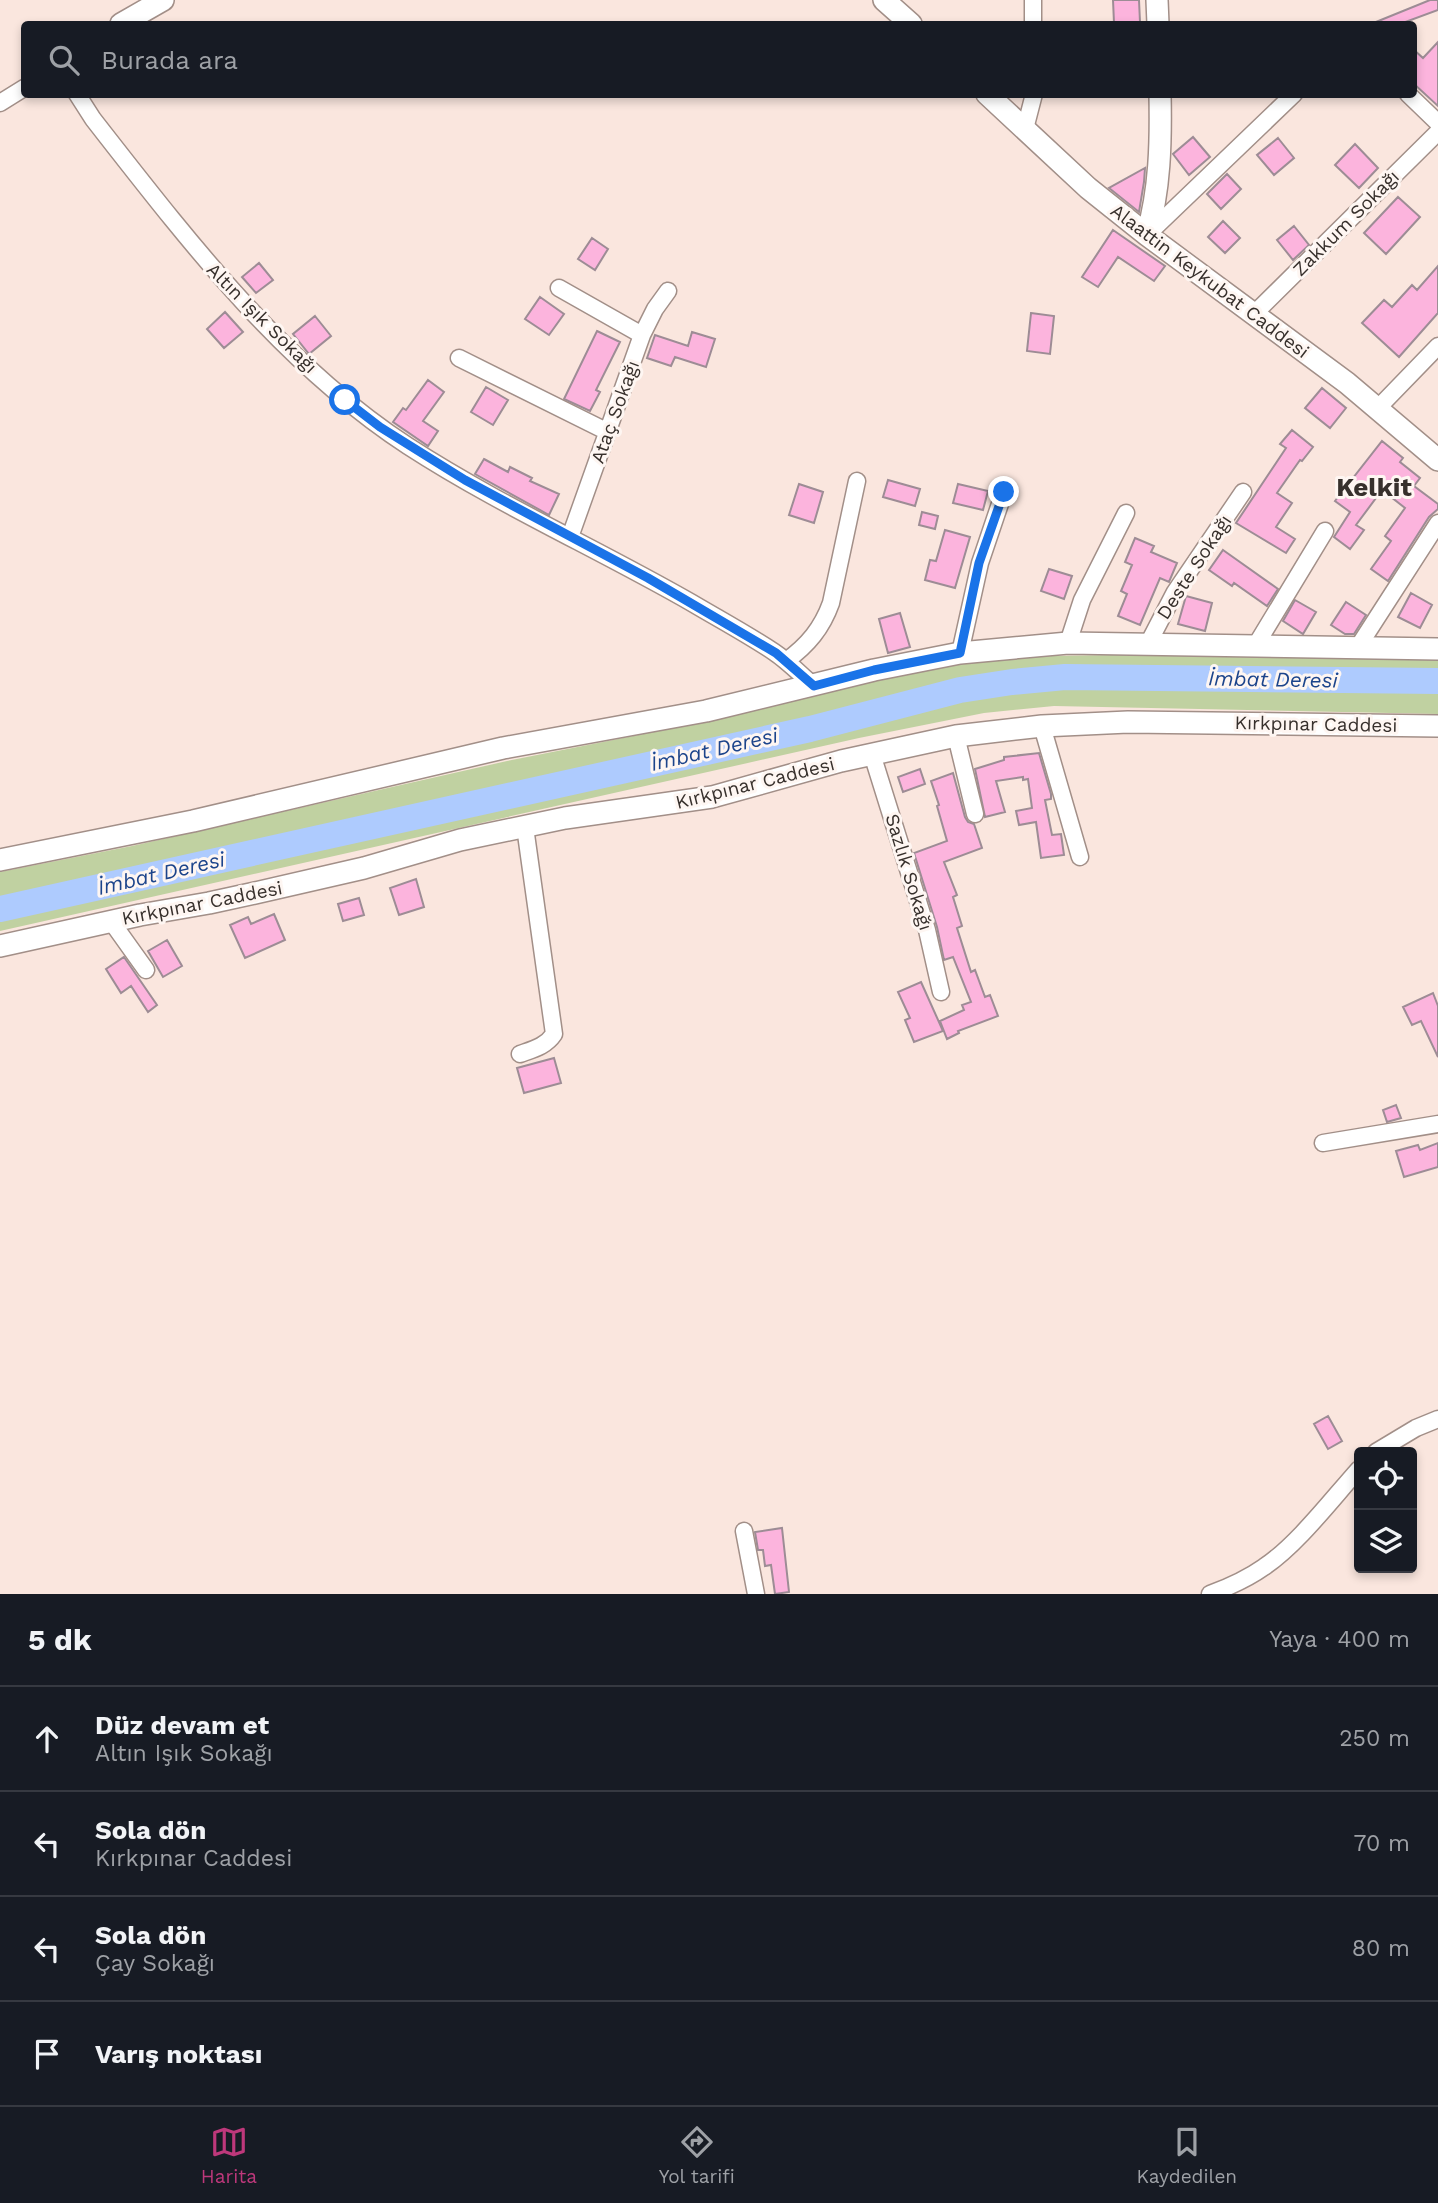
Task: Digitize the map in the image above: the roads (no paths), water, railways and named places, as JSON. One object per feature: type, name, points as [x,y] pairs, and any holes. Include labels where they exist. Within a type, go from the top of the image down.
[{"type":"street","points":[[126,21],[163,0]]},
{"type":"street","points":[[1033,0],[1033,21]]},
{"type":"street","points":[[1157,0],[1158,21]]},
{"type":"street","points":[[0,103],[21,90]]},
{"type":"street","name":"Altın Işık Sokağı","points":[[80,98],[93,119],[216,273],[345,400],[421,454],[648,578],[753,639],[786,661],[814,686]]},
{"type":"street","name":"Alaattin Keykubat Caddesi","points":[[991,98],[1088,188],[1146,235],[1378,408],[1438,460]]},
{"type":"street","points":[[1025,129],[1033,98]]},
{"type":"street","points":[[1146,235],[1158,186],[1160,98]]},
{"type":"street","points":[[1146,235],[1290,98]]},
{"type":"street","points":[[1412,98],[1438,123]]},
{"type":"street","name":"Zakkum Sokağı","points":[[1254,314],[1438,132]]},
{"type":"street","points":[[559,288],[642,335]]},
{"type":"street","name":"Ataç Sokağı","points":[[570,537],[642,335],[668,291]]},
{"type":"street","points":[[1378,408],[1438,346]]},
{"type":"street","points":[[458,358],[608,432]]},
{"type":"street","points":[[786,661],[809,642],[824,620],[831,603],[857,481]]},
{"type":"street","points":[[960,653],[979,563],[1004,492]]},
{"type":"street","name":"Deste Sokağı","points":[[1148,644],[1181,583],[1243,492]]},
{"type":"street","points":[[1068,643],[1082,600],[1126,513]]},
{"type":"street","points":[[1358,647],[1438,523]]},
{"type":"street","points":[[1256,645],[1325,531]]},
{"type":"street","points":[[0,860],[193,821],[503,748],[706,711],[874,670],[960,653],[1068,643],[1438,649]]},
{"type":"street","name":"Kırkpınar Caddesi","points":[[0,946],[111,921],[255,894],[364,868],[460,840],[565,818],[712,797],[841,761],[956,736],[1042,726],[1128,722],[1438,726]]},
{"type":"street","points":[[1042,726],[1080,857]]},
{"type":"street","points":[[956,736],[975,814]]},
{"type":"street","name":"Sazlık Sokağı","points":[[872,754],[927,930],[941,992]]},
{"type":"street","points":[[520,1054],[550,1041],[554,1034],[525,827]]},
{"type":"street","points":[[111,921],[146,971]]},
{"type":"street","points":[[1324,1143],[1438,1124]]},
{"type":"street","points":[[1384,1447],[1416,1428],[1438,1419]]},
{"type":"street","points":[[1210,1594],[1247,1578],[1266,1566],[1296,1538],[1354,1474]]},
{"type":"street","points":[[744,1531],[756,1594]]},
{"type":"waterway","name":"İmbat Deresi","points":[[0,909],[810,729],[960,690],[1065,677],[1438,681]]},
{"type":"district","name":"Kelkit","points":[[1374,487]]}]
